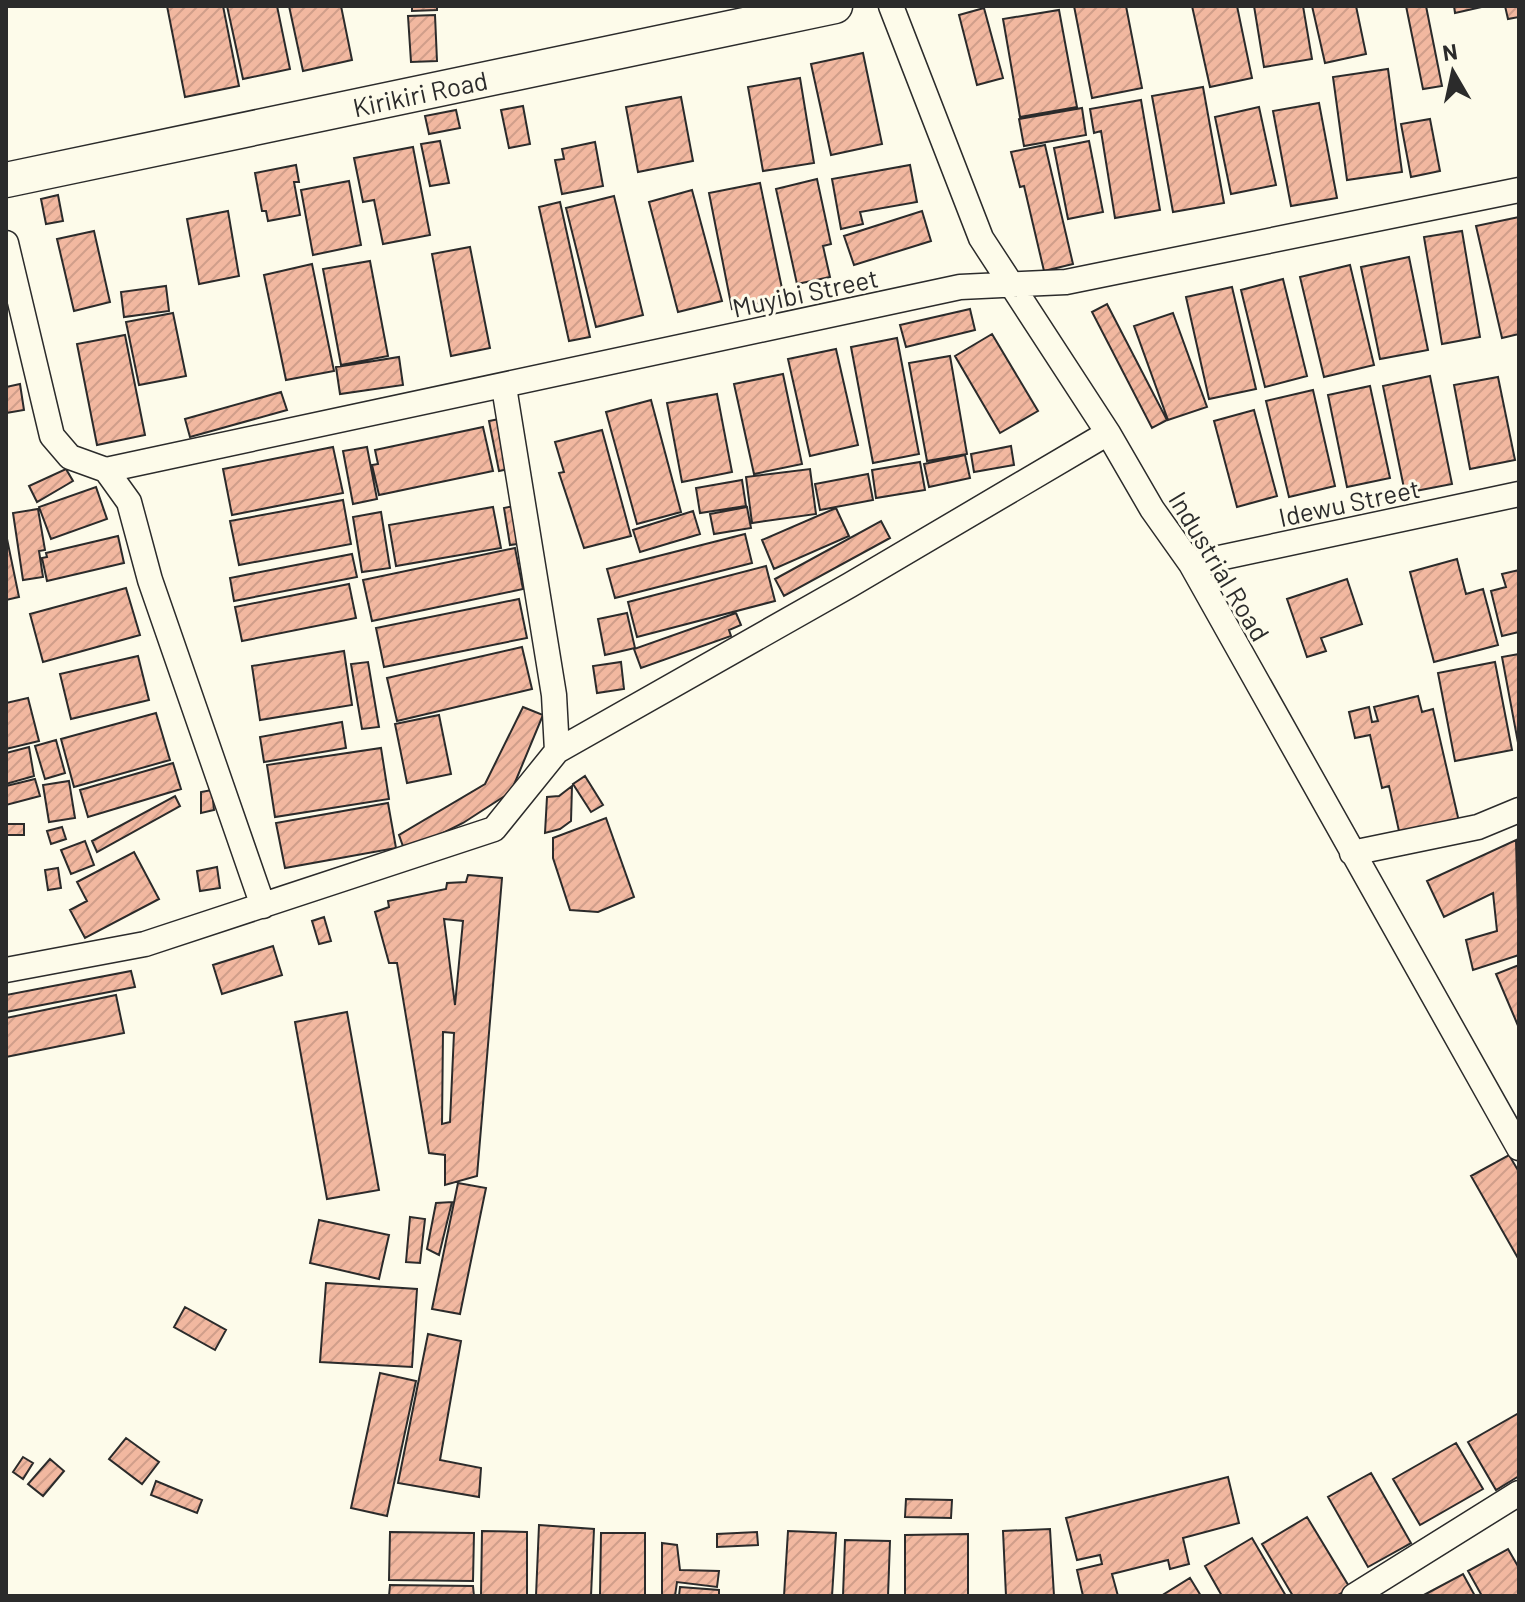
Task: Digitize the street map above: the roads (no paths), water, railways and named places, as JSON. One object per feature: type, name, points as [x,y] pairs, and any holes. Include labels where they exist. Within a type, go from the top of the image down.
[{"type":"main road","name":"Kirikiri Road","points":[[6,180],[835,6]]},
{"type":"street","name":"Industrial Road","points":[[891,6],[981,238],[1108,433],[1152,509],[1191,564],[1352,853],[1512,1122],[1519,1148]]},
{"type":"street","name":"Muyibi Street","points":[[106,470],[960,287],[1066,282],[1519,190]]},
{"type":"street","points":[[6,243],[52,436],[70,457],[106,470],[129,502],[150,580],[263,906]]},
{"type":"street","points":[[504,387],[545,631],[557,751]]},
{"type":"street","points":[[6,970],[145,944],[494,829],[557,751],[850,585],[1108,433]]},
{"type":"street","name":"Idewu Street","points":[[1191,564],[1519,494]]},
{"type":"street","points":[[1352,853],[1478,827],[1519,810]]},
{"type":"street","points":[[1354,1596],[1519,1493]]}]
